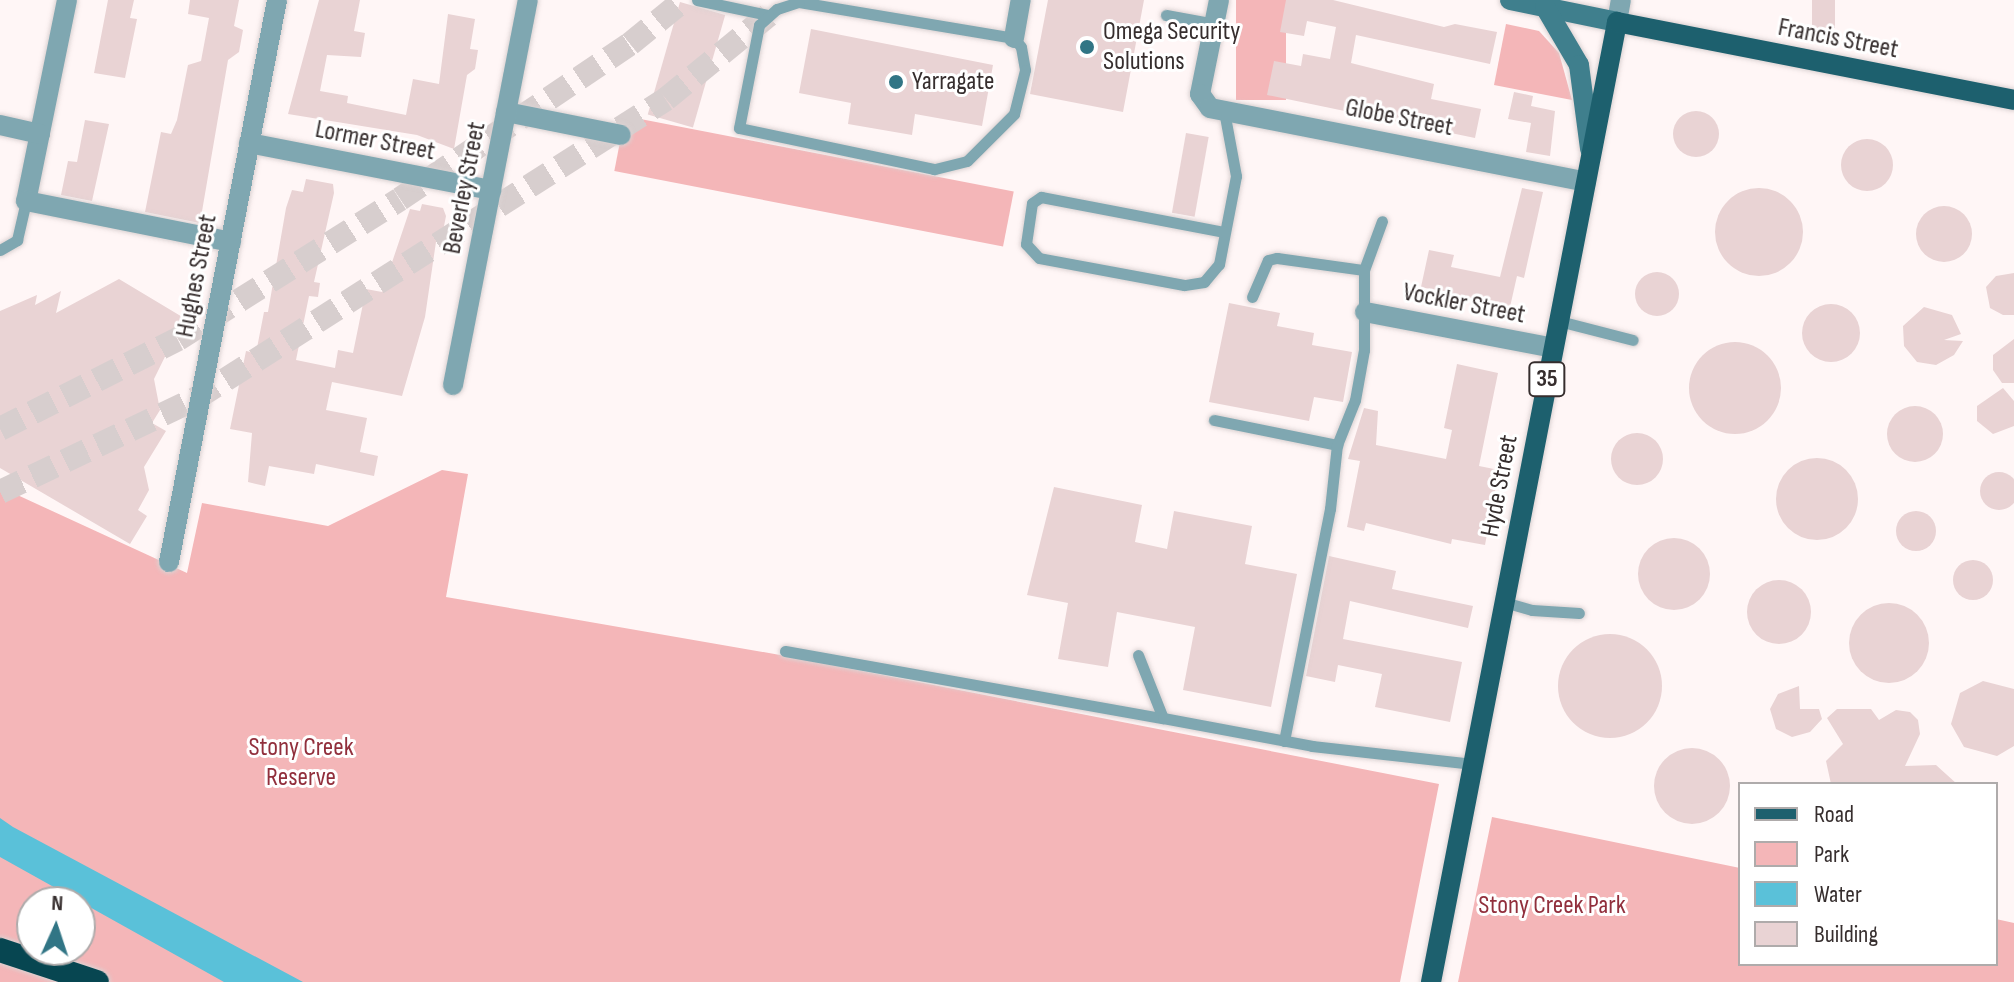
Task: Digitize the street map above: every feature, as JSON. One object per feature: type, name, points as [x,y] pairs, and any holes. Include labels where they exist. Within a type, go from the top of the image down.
[{"type":"highway","points":[[0,950],[97,982]]},
{"type":"main road","name":"Francis Street","points":[[1510,0],[2014,100]]},
{"type":"main road","points":[[1545,7],[1579,65],[1591,155]]},
{"type":"main road","name":"Hyde Street","points":[[1431,982],[1617,22]]},
{"type":"street","points":[[67,0],[26,201],[231,242]]},
{"type":"street","name":"Hughes Street","points":[[169,562],[277,0]]},
{"type":"street","name":"Beverley Street","points":[[453,385],[528,0]]},
{"type":"street","points":[[1014,38],[1021,0]]},
{"type":"street","points":[[1215,24],[1219,0]]},
{"type":"street","name":"Hyde Street","points":[[1617,22],[1621,0]]},
{"type":"street","name":"Globe Street","points":[[1215,24],[1200,94],[1204,104],[1224,111],[1586,182]]},
{"type":"street","points":[[506,112],[621,135]]},
{"type":"street","points":[[0,125],[40,134]]},
{"type":"street","name":"Lormer Street","points":[[249,143],[491,190]]},
{"type":"street","name":"Vockler Street","points":[[1365,312],[1553,348]]},
{"type":"lane","points":[[697,0],[768,15],[812,1],[1014,38],[1021,47],[1025,70],[1021,99],[1008,123],[967,161],[922,168],[739,128],[755,36],[768,15]]},
{"type":"lane","points":[[1166,15],[1215,24]]},
{"type":"lane","points":[[1224,111],[1236,176],[1225,232],[1215,272],[1191,286],[1039,258],[1026,244],[1032,203],[1041,197],[1225,232]]},
{"type":"lane","points":[[0,250],[17,240],[26,201]]},
{"type":"lane","points":[[1284,741],[1330,509],[1337,445],[1355,400],[1365,312],[1364,270],[1382,221]]},
{"type":"lane","points":[[1252,297],[1268,260],[1277,258],[1364,270]]},
{"type":"lane","points":[[1559,321],[1633,340]]},
{"type":"lane","points":[[1214,420],[1337,445]]},
{"type":"lane","points":[[1504,602],[1532,610],[1579,613]]},
{"type":"lane","points":[[785,651],[1284,741],[1473,764]]},
{"type":"lane","points":[[1138,655],[1163,718]]},
{"type":"green space","points":[[1236,0],[1286,0],[1286,100],[1236,100]]},
{"type":"green space","points":[[1506,24],[1539,31],[1559,53],[1572,100],[1494,85]]},
{"type":"green space","points":[[625,116],[1014,192],[1003,247],[614,171]]},
{"type":"green space","name":"Stony Creek Reserve","points":[[442,470],[468,474],[446,597],[780,655],[1439,784],[1400,982],[0,982],[0,487],[187,573],[202,503],[328,526]]},
{"type":"green space","name":"Stony Creek Park","points":[[1492,817],[1738,868],[1738,966],[1998,966],[1998,919],[2014,923],[2014,982],[1458,982]]},
{"type":"water","points":[[0,818],[303,982],[224,982],[96,911],[96,886],[52,886],[0,857]]},
{"type":"building","points":[[108,0],[134,0],[130,18],[137,19],[125,78],[94,73]]},
{"type":"building","points":[[190,0],[239,0],[234,26],[243,30],[239,52],[228,60],[200,223],[145,212],[161,132],[171,134],[177,120],[188,65],[201,61],[209,18],[188,14]]},
{"type":"building","points":[[319,0],[360,0],[354,31],[365,33],[361,57],[327,55],[320,91],[348,96],[347,103],[406,115],[413,79],[439,84],[448,14],[475,19],[470,49],[478,50],[475,69],[467,75],[454,149],[417,135],[288,114]]},
{"type":"building","name":"Omega Security Solutions","points":[[1048,0],[1144,0],[1123,112],[1030,94]]},
{"type":"building","points":[[1286,0],[1333,0],[1444,27],[1455,24],[1497,32],[1490,64],[1356,35],[1351,63],[1434,84],[1431,99],[1481,109],[1475,138],[1267,95],[1274,61],[1301,66],[1303,54],[1330,59],[1336,27],[1307,21],[1304,36],[1280,32]]},
{"type":"building","points":[[1812,0],[1835,0],[1835,28],[1812,28]]},
{"type":"building","points":[[680,2],[725,15],[693,127],[648,114]]},
{"type":"building","name":"Yarragate","points":[[811,29],[993,65],[982,126],[915,114],[912,135],[848,124],[851,103],[799,93]]},
{"type":"building","points":[[1514,92],[1533,96],[1531,106],[1555,111],[1550,156],[1526,152],[1531,123],[1508,119]]},
{"type":"building","points":[[1696,111],[1712,118],[1719,134],[1712,150],[1696,157],[1680,150],[1673,134],[1680,118]]},
{"type":"building","points":[[85,120],[109,124],[92,201],[61,195],[68,161],[77,162]]},
{"type":"building","points":[[1186,133],[1209,137],[1195,217],[1172,213]]},
{"type":"building","points":[[1867,139],[1885,147],[1893,165],[1885,183],[1867,191],[1849,183],[1841,165],[1849,147]]},
{"type":"building","points":[[306,179],[333,184],[334,193],[314,282],[320,283],[318,297],[309,296],[296,360],[335,368],[338,350],[353,353],[366,289],[382,292],[410,209],[420,211],[422,204],[443,208],[446,216],[442,236],[437,235],[425,317],[402,396],[332,382],[326,410],[367,418],[360,452],[378,456],[374,476],[316,464],[314,474],[269,466],[265,486],[248,482],[252,433],[230,429],[246,351],[256,353],[264,312],[268,312],[286,208],[292,190],[303,192]]},
{"type":"building","points":[[1522,188],[1543,192],[1524,278],[1517,276],[1510,307],[1421,287],[1429,250],[1454,255],[1451,267],[1500,277]]},
{"type":"building","points":[[1759,188],[1776,192],[1790,201],[1799,215],[1803,232],[1799,249],[1790,263],[1776,272],[1759,276],[1742,272],[1728,263],[1719,249],[1715,232],[1719,215],[1728,201],[1742,192]]},
{"type":"building","points":[[1944,206],[1964,214],[1972,234],[1964,254],[1944,262],[1924,254],[1916,234],[1924,214]]},
{"type":"building","points":[[1657,272],[1673,278],[1679,294],[1673,310],[1657,316],[1641,310],[1635,294],[1641,278]]},
{"type":"building","points":[[2014,273],[2014,315],[2003,315],[1990,308],[1986,287],[1996,276]]},
{"type":"building","points":[[119,279],[184,318],[154,379],[160,410],[152,423],[166,431],[144,467],[149,490],[138,510],[147,516],[130,544],[0,468],[0,311],[37,295],[35,305],[61,291],[56,313]]},
{"type":"building","points":[[1229,303],[1280,313],[1277,326],[1314,333],[1312,345],[1352,352],[1343,402],[1314,397],[1309,421],[1209,402]]},
{"type":"building","points":[[1831,304],[1852,312],[1860,333],[1852,354],[1831,362],[1810,354],[1802,333],[1810,312]]},
{"type":"building","points":[[1924,307],[1952,315],[1961,334],[1944,340],[1963,341],[1954,355],[1936,365],[1917,362],[1904,346],[1903,326]]},
{"type":"building","points":[[2014,339],[2014,383],[2002,383],[1993,370],[1993,355]]},
{"type":"building","points":[[1735,342],[1753,346],[1767,356],[1777,370],[1781,388],[1777,406],[1767,420],[1753,430],[1735,434],[1717,430],[1703,420],[1693,406],[1689,388],[1693,370],[1703,356],[1717,346]]},
{"type":"building","points":[[1457,364],[1498,373],[1479,466],[1499,470],[1485,545],[1452,539],[1451,544],[1366,523],[1364,531],[1347,527],[1360,461],[1348,459],[1364,408],[1378,411],[1376,445],[1446,459],[1452,430],[1444,428]]},
{"type":"building","points":[[2003,388],[2014,401],[2014,426],[1993,434],[1977,421],[1977,406]]},
{"type":"building","points":[[1915,406],[1935,414],[1943,434],[1935,454],[1915,462],[1895,454],[1887,434],[1895,414]]},
{"type":"building","points":[[1637,433],[1656,440],[1663,459],[1656,478],[1637,485],[1618,478],[1611,459],[1618,440]]},
{"type":"building","points":[[1817,458],[1833,461],[1846,470],[1855,483],[1858,499],[1855,515],[1846,528],[1833,537],[1817,540],[1801,537],[1788,528],[1779,515],[1776,499],[1779,483],[1788,470],[1801,461]]},
{"type":"building","points":[[1999,472],[2013,477],[2013,505],[1999,510],[1985,505],[1980,491],[1985,477]]},
{"type":"building","points":[[1054,487],[1142,505],[1135,542],[1167,549],[1174,511],[1252,526],[1245,564],[1297,574],[1271,707],[1183,690],[1195,627],[1117,612],[1108,667],[1058,659],[1068,603],[1027,595]]},
{"type":"building","points":[[1916,511],[1930,517],[1936,531],[1930,545],[1916,551],[1902,545],[1896,531],[1902,517]]},
{"type":"building","points":[[1681,538],[1700,548],[1708,560],[1708,588],[1700,600],[1688,608],[1667,610],[1648,600],[1640,588],[1638,567],[1648,548],[1660,540]]},
{"type":"building","points":[[1329,556],[1396,571],[1392,589],[1473,606],[1468,628],[1350,601],[1343,639],[1462,662],[1450,722],[1375,707],[1382,674],[1338,665],[1335,682],[1306,676]]},
{"type":"building","points":[[1973,560],[1987,566],[1993,580],[1987,594],[1973,600],[1959,594],[1953,580],[1959,566]]},
{"type":"building","points":[[1779,580],[1791,582],[1802,589],[1809,600],[1809,624],[1802,635],[1791,642],[1779,644],[1767,642],[1756,635],[1749,624],[1747,612],[1749,600],[1756,589],[1767,582]]},
{"type":"building","points":[[1889,603],[1904,606],[1917,615],[1926,628],[1929,643],[1926,658],[1917,671],[1904,680],[1889,683],[1874,680],[1861,671],[1852,658],[1849,643],[1852,628],[1861,615],[1874,606]]},
{"type":"building","points":[[1610,634],[1630,638],[1647,649],[1658,666],[1662,686],[1658,706],[1647,723],[1630,734],[1610,738],[1590,734],[1573,723],[1562,706],[1558,686],[1562,666],[1573,649],[1590,638]]},
{"type":"building","points":[[1983,681],[2014,689],[2014,746],[1997,756],[1964,747],[1951,724],[1960,693]]},
{"type":"building","points":[[1799,686],[1800,709],[1819,709],[1822,719],[1810,732],[1792,737],[1776,729],[1770,709],[1778,694]]},
{"type":"building","points":[[1837,709],[1871,709],[1879,720],[1896,710],[1910,712],[1918,720],[1920,734],[1905,766],[1936,765],[1955,782],[1831,782],[1826,761],[1843,744],[1827,718]]},
{"type":"building","points":[[1692,748],[1706,751],[1719,759],[1727,772],[1730,786],[1727,800],[1719,813],[1706,821],[1692,824],[1678,821],[1665,813],[1657,800],[1654,786],[1657,772],[1665,759],[1678,751]]},
{"type":"tunnel","points":[[0,429],[178,339],[400,199],[630,44],[684,0]]},
{"type":"tunnel","points":[[0,492],[195,399],[666,99],[776,9]]},
{"type":"place","name":"Omega Security Solutions","points":[[1087,47]]},
{"type":"place","name":"Yarragate","points":[[896,82]]}]
